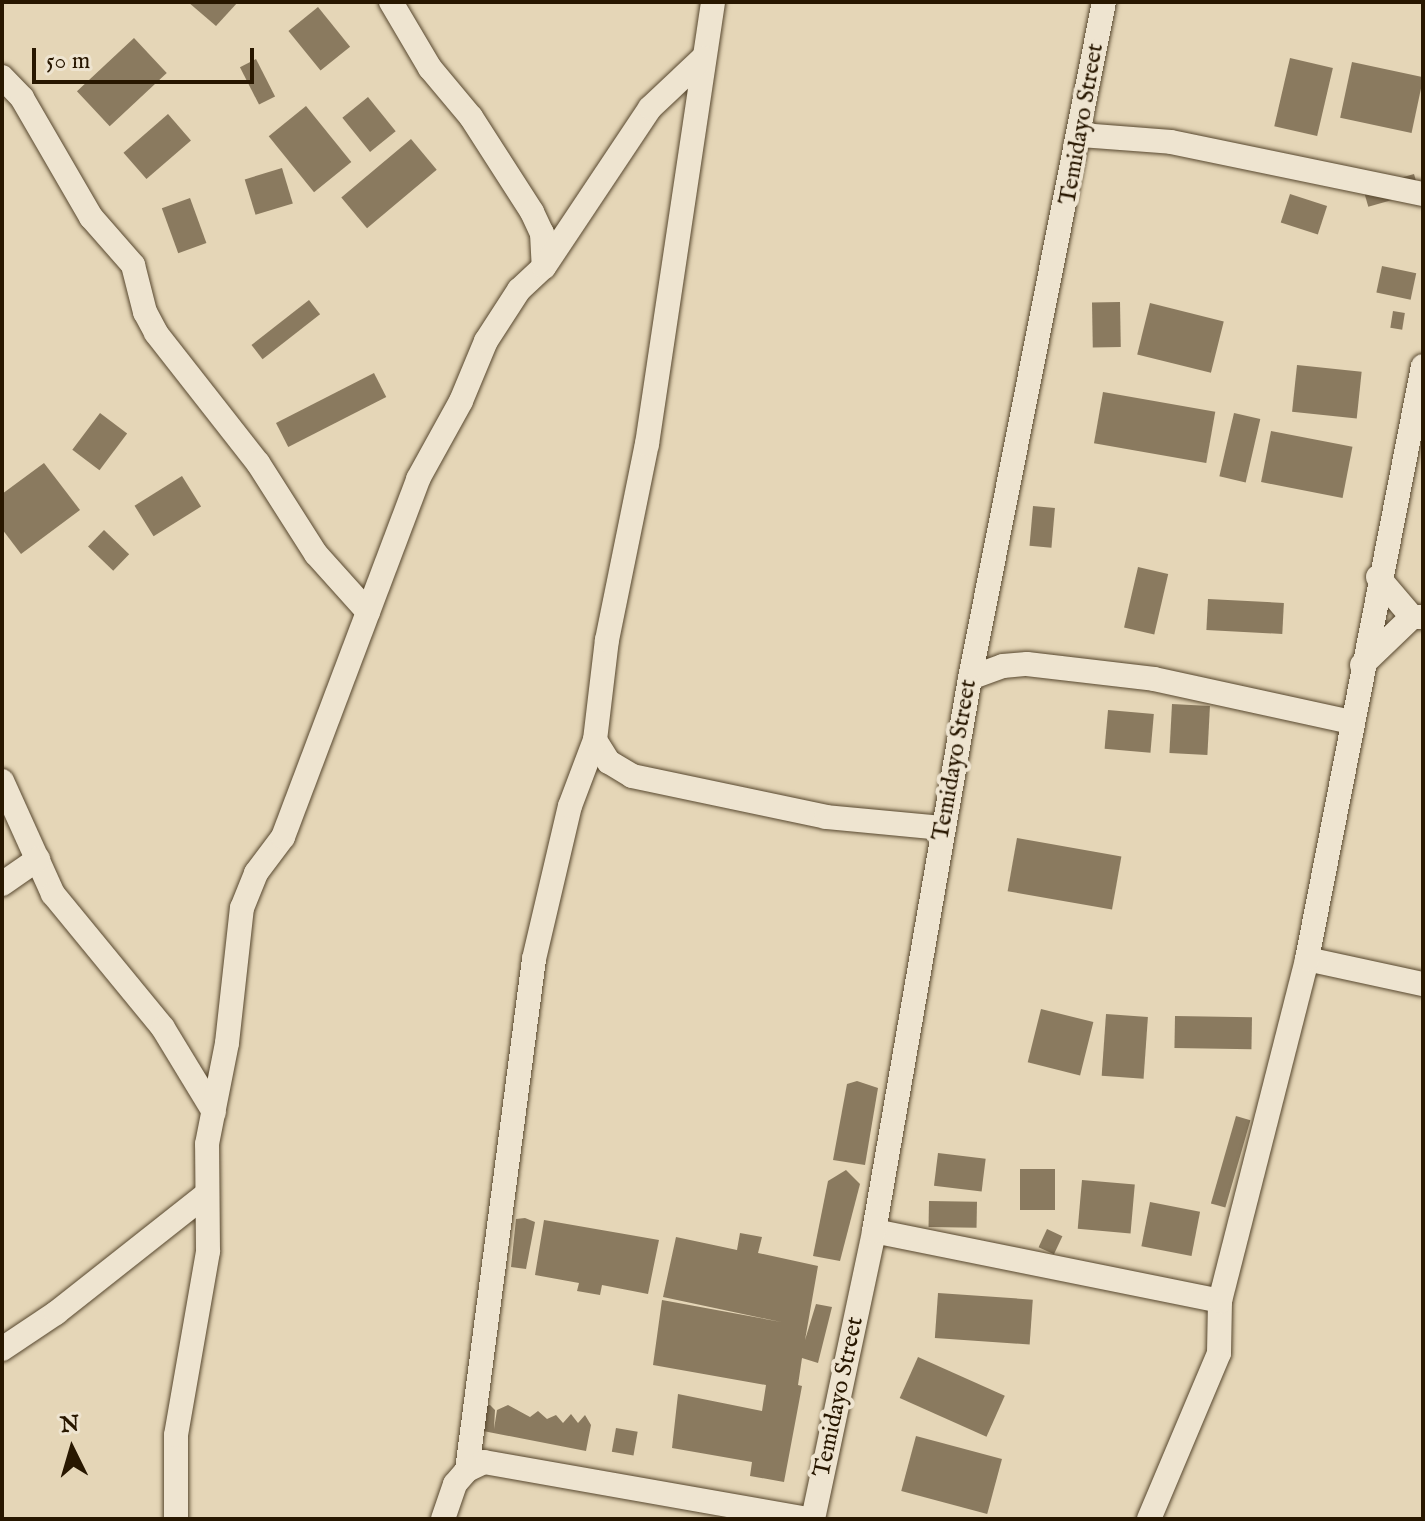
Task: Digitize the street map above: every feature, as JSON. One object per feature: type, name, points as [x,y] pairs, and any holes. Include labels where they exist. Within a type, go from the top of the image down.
[{"type":"street","points":[[467,1470],[534,959],[570,806],[595,740],[607,640],[657,384],[713,2]]},
{"type":"street","name":"Temidayo Street","points":[[811,1519],[874,1231],[970,678],[1081,135],[1104,2]]},
{"type":"street","points":[[400,6],[532,212],[542,233],[544,267]]},
{"type":"street","points":[[176,1519],[176,1435],[208,1251],[204,1196],[242,908],[256,873],[283,837],[418,479],[461,401],[486,341],[519,290],[544,267],[650,108],[703,58]]},
{"type":"street","points":[[2,77],[22,98],[91,217],[133,265],[145,312],[156,333],[258,463],[316,554],[368,612]]},
{"type":"street","points":[[1081,135],[1171,142],[1423,194]]},
{"type":"street","points":[[1149,1519],[1209,1387],[1219,1353],[1220,1301],[1307,959],[1378,577],[1423,366]]},
{"type":"street","points":[[1362,665],[1418,617],[1378,577]]},
{"type":"street","points":[[970,678],[1003,666],[1027,664],[1138,677],[1352,722]]},
{"type":"street","points":[[595,740],[609,762],[632,776],[826,817],[943,828]]},
{"type":"street","points":[[2,781],[53,894],[86,940],[163,1028],[214,1112]]},
{"type":"street","points":[[2,884],[38,859]]},
{"type":"street","points":[[1307,959],[1423,984]]},
{"type":"street","points":[[2,1349],[56,1313],[204,1196]]},
{"type":"street","points":[[874,1231],[1220,1301]]},
{"type":"street","points":[[443,1519],[455,1484],[467,1470],[484,1462],[518,1465],[811,1519]]},
{"type":"building","points":[[188,2],[238,2],[216,26]]},
{"type":"building","points":[[318,7],[350,47],[321,71],[288,31]]},
{"type":"building","points":[[134,38],[167,73],[110,126],[77,91]]},
{"type":"building","points":[[1290,58],[1333,68],[1317,136],[1274,126]]},
{"type":"building","points":[[256,59],[275,96],[259,105],[240,67]]},
{"type":"building","points":[[1352,62],[1423,77],[1412,133],[1340,118]]},
{"type":"building","points":[[368,97],[396,131],[370,152],[342,118]]},
{"type":"building","points":[[306,106],[351,162],[314,192],[269,136]]},
{"type":"building","points":[[168,114],[191,140],[146,179],[123,153]]},
{"type":"building","points":[[411,139],[437,170],[367,228],[341,197]]},
{"type":"building","points":[[282,168],[293,203],[256,215],[245,179]]},
{"type":"building","points":[[1414,174],[1419,192],[1368,207],[1363,189]]},
{"type":"building","points":[[1290,194],[1327,206],[1318,235],[1281,223]]},
{"type":"building","points":[[190,198],[206,243],[178,253],[162,208]]},
{"type":"building","points":[[1382,266],[1416,273],[1411,300],[1376,292]]},
{"type":"building","points":[[309,300],[320,314],[263,359],[251,345]]},
{"type":"building","points":[[1092,302],[1120,302],[1121,347],[1093,347]]},
{"type":"building","points":[[1150,303],[1224,321],[1211,373],[1137,354]]},
{"type":"building","points":[[1393,311],[1405,313],[1402,330],[1390,328]]},
{"type":"building","points":[[1297,365],[1362,372],[1357,419],[1292,412]]},
{"type":"building","points":[[374,373],[386,397],[288,447],[276,423]]},
{"type":"building","points":[[1103,392],[1215,412],[1206,463],[1094,443]]},
{"type":"building","points":[[100,413],[127,433],[99,470],[72,450]]},
{"type":"building","points":[[1234,413],[1260,419],[1246,482],[1219,476]]},
{"type":"building","points":[[1271,431],[1352,447],[1343,498],[1261,482]]},
{"type":"building","points":[[44,463],[80,510],[21,554],[2,529],[2,494]]},
{"type":"building","points":[[182,476],[201,507],[154,536],[135,506]]},
{"type":"building","points":[[1033,506],[1055,508],[1051,548],[1030,546]]},
{"type":"building","points":[[104,530],[129,554],[113,571],[88,547]]},
{"type":"building","points":[[1138,567],[1168,574],[1154,634],[1124,627]]},
{"type":"building","points":[[1208,599],[1284,603],[1282,634],[1206,630]]},
{"type":"building","points":[[1172,704],[1210,706],[1207,755],[1169,753]]},
{"type":"building","points":[[1108,710],[1154,714],[1150,753],[1105,749]]},
{"type":"building","points":[[1017,838],[1121,856],[1112,910],[1008,891]]},
{"type":"building","points":[[1041,1009],[1093,1022],[1080,1075],[1028,1062]]},
{"type":"building","points":[[1106,1014],[1148,1017],[1144,1079],[1102,1076]]},
{"type":"building","points":[[1175,1016],[1252,1017],[1251,1049],[1174,1048]]},
{"type":"building","points":[[857,1081],[878,1088],[865,1165],[833,1160],[847,1084]]},
{"type":"building","points":[[1236,1116],[1250,1120],[1225,1208],[1211,1203]]},
{"type":"building","points":[[938,1153],[986,1159],[982,1192],[934,1186]]},
{"type":"building","points":[[1020,1169],[1055,1169],[1055,1210],[1020,1210]]},
{"type":"building","points":[[846,1170],[860,1184],[840,1261],[813,1256],[828,1181]]},
{"type":"building","points":[[1082,1180],[1135,1185],[1131,1233],[1078,1229]]},
{"type":"building","points":[[929,1201],[977,1202],[977,1228],[929,1227]]},
{"type":"building","points":[[1150,1202],[1200,1212],[1191,1256],[1141,1246]]},
{"type":"building","points":[[516,1219],[535,1222],[526,1269],[511,1267]]},
{"type":"building","points":[[544,1220],[659,1240],[648,1294],[602,1285],[600,1295],[577,1291],[579,1283],[535,1275]]},
{"type":"building","points":[[1047,1229],[1062,1236],[1054,1254],[1039,1247]]},
{"type":"building","points":[[740,1233],[762,1237],[758,1253],[818,1266],[805,1340],[816,1304],[832,1307],[818,1363],[802,1358],[798,1385],[802,1386],[784,1482],[750,1476],[752,1462],[672,1448],[678,1394],[762,1411],[766,1385],[653,1365],[662,1300],[781,1322],[663,1297],[676,1237],[737,1250]]},
{"type":"building","points":[[938,1293],[1033,1300],[1030,1345],[935,1338]]},
{"type":"building","points":[[918,1357],[1005,1396],[986,1437],[900,1398]]},
{"type":"building","points":[[490,1405],[495,1410],[494,1429],[497,1410],[508,1405],[530,1417],[538,1411],[547,1419],[556,1415],[563,1423],[571,1414],[578,1423],[585,1415],[591,1425],[586,1451],[478,1430],[481,1406]]},
{"type":"building","points":[[616,1428],[638,1432],[633,1455],[612,1452]]},
{"type":"building","points":[[916,1436],[1002,1459],[987,1514],[901,1491]]}]
